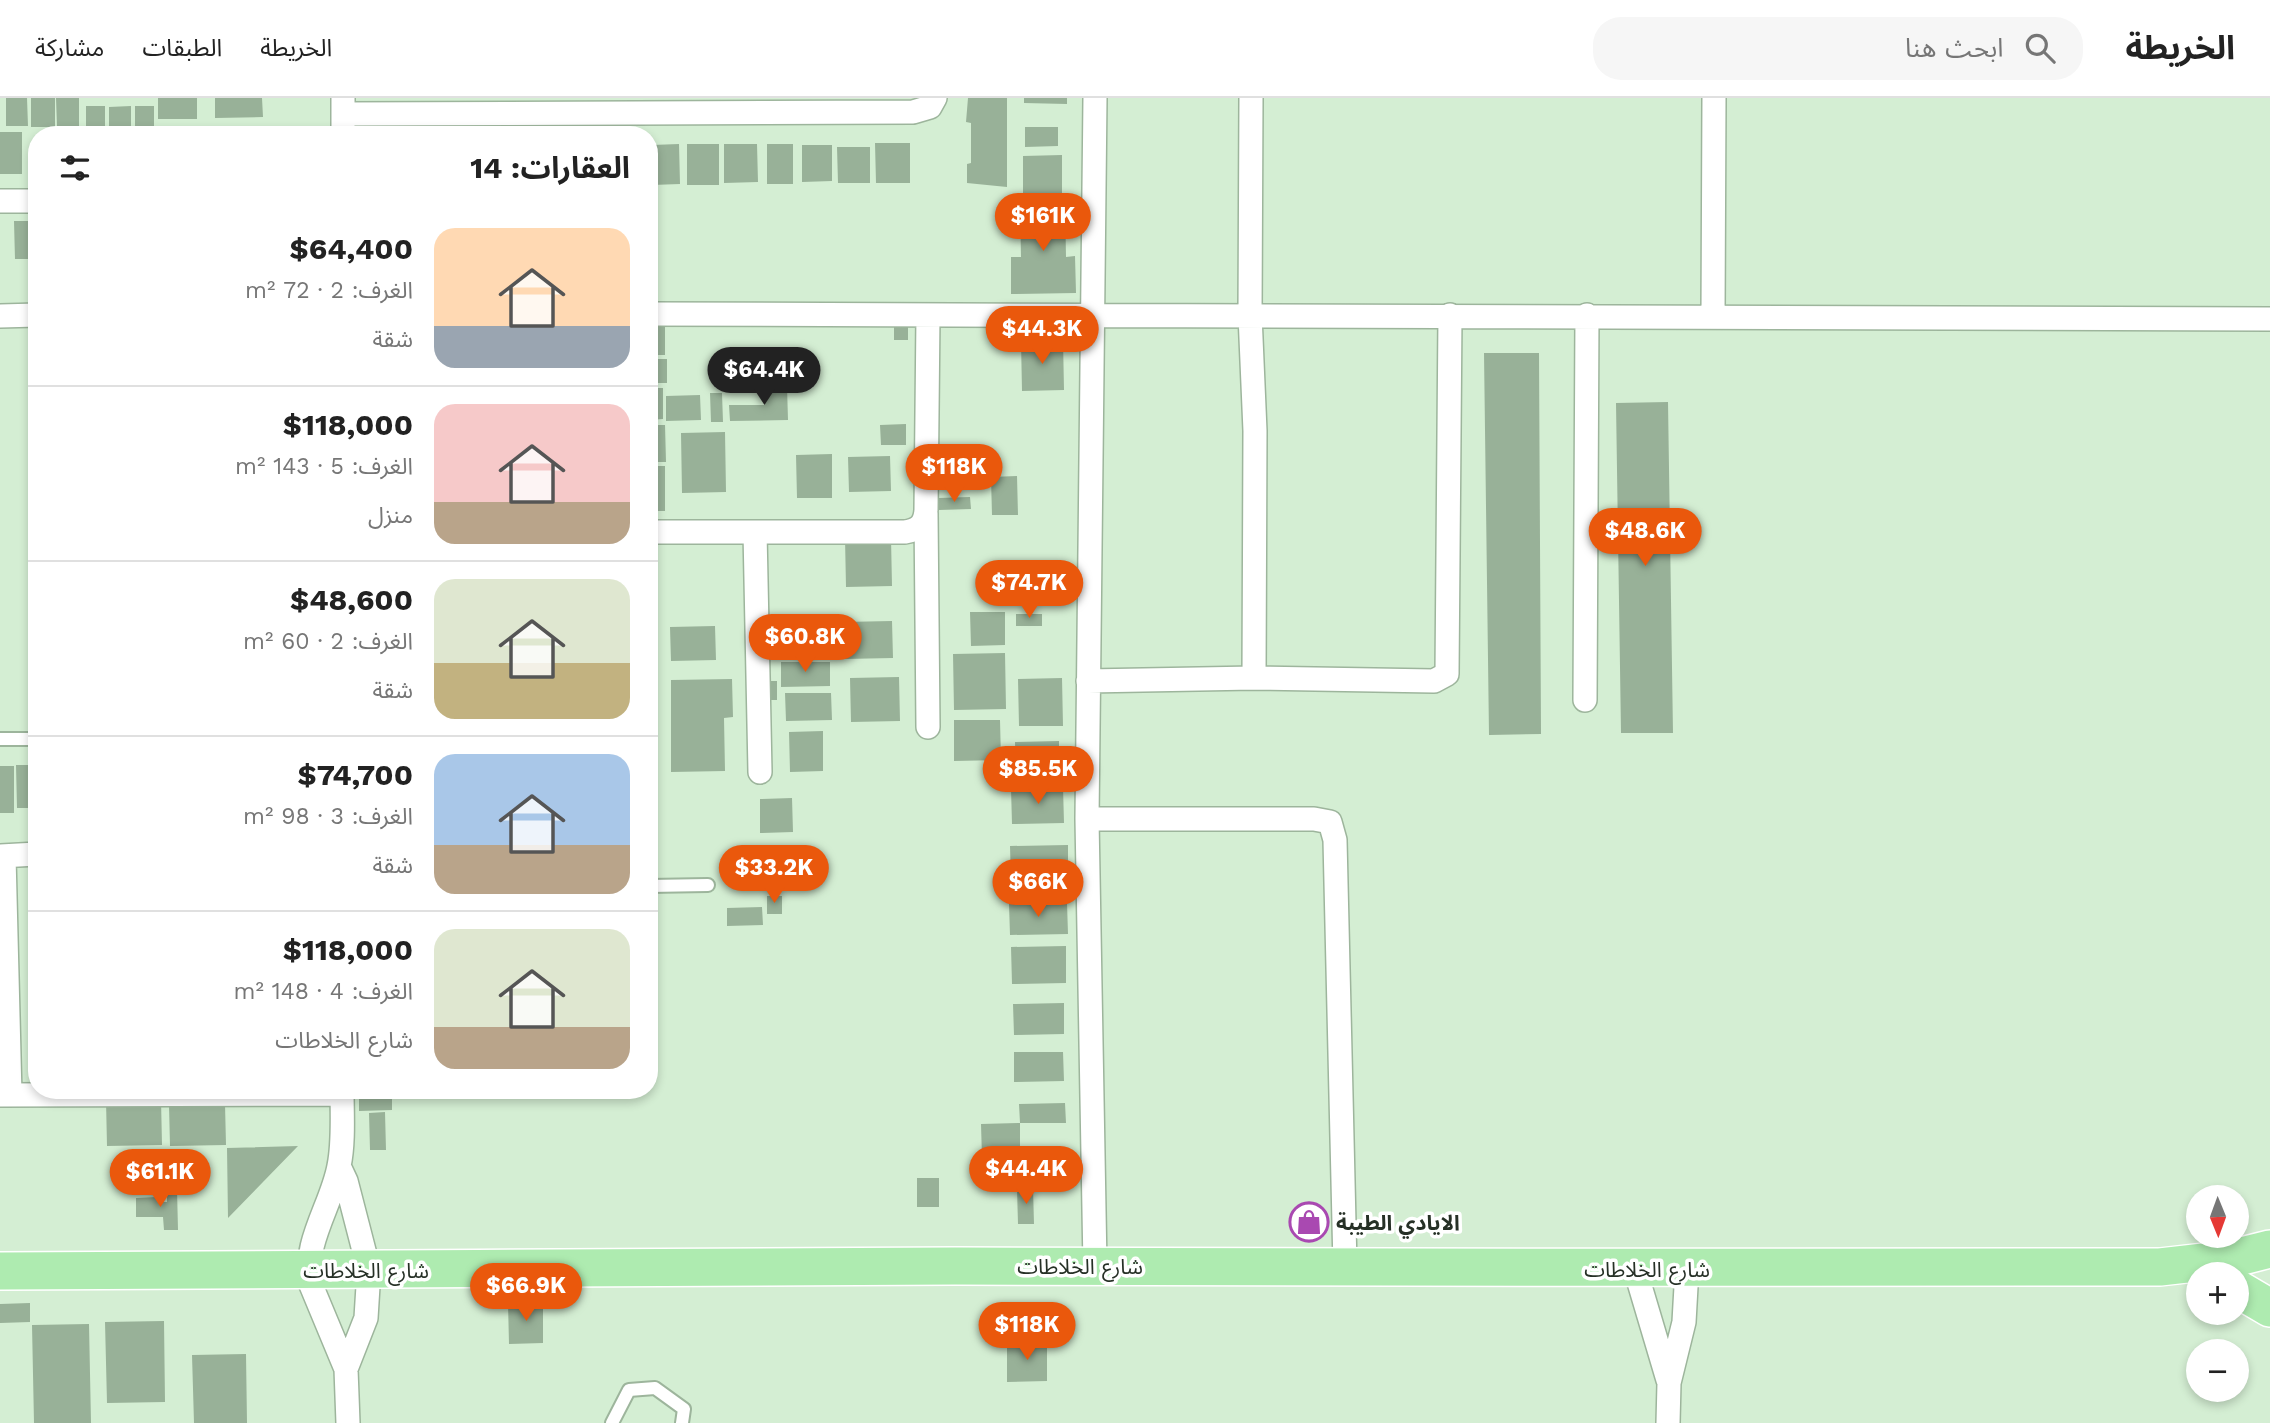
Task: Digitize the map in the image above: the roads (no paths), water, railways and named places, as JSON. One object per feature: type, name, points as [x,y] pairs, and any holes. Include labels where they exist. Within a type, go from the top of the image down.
[{"type":"main road","points":[[2160,1267],[2230,1259],[2270,1250]]},
{"type":"main road","name":"شارع الخلاطات","points":[[0,1271],[1095,1266],[1635,1269],[2160,1267]]},
{"type":"main road","points":[[2160,1267],[2186,1274]]},
{"type":"main road","points":[[2249,1296],[2270,1308]]},
{"type":"street","points":[[343,116],[913,112],[930,107],[935,98]]},
{"type":"street","points":[[1095,1266],[1087,818],[1096,98]]},
{"type":"street","points":[[1251,98],[1250,315],[1255,431],[1254,678]]},
{"type":"street","points":[[1713,316],[1714,98]]},
{"type":"street","points":[[0,201],[28,201]]},
{"type":"street","points":[[658,314],[2270,319]]},
{"type":"street","points":[[0,316],[28,315]]},
{"type":"street","points":[[928,315],[928,727]]},
{"type":"street","points":[[1088,681],[1254,678],[1434,681],[1447,674],[1450,315]]},
{"type":"street","points":[[1586,700],[1587,315]]},
{"type":"street","points":[[658,532],[905,532],[921,526],[926,510]]},
{"type":"street","points":[[755,532],[760,772]]},
{"type":"street","points":[[1087,818],[1314,819],[1330,822],[1335,840],[1345,1266]]},
{"type":"street","points":[[28,855],[2,856],[5,1095],[28,1095]]},
{"type":"street","points":[[342,1099],[339,1166],[314,1238],[308,1270],[311,1285],[346,1369],[348,1423]]},
{"type":"street","points":[[339,1166],[346,1181],[369,1270],[366,1318],[346,1369]]},
{"type":"street","points":[[1635,1269],[1669,1383]]},
{"type":"street","points":[[1668,1423],[1669,1383],[1684,1322],[1687,1269]]},
{"type":"lane","points":[[0,739],[28,739]]},
{"type":"lane","points":[[658,886],[708,885]]},
{"type":"lane","points":[[612,1423],[629,1390],[655,1388],[684,1409],[682,1423]]},
{"type":"place","name":"الايادي الطيبة","points":[[1309,1222]]}]
